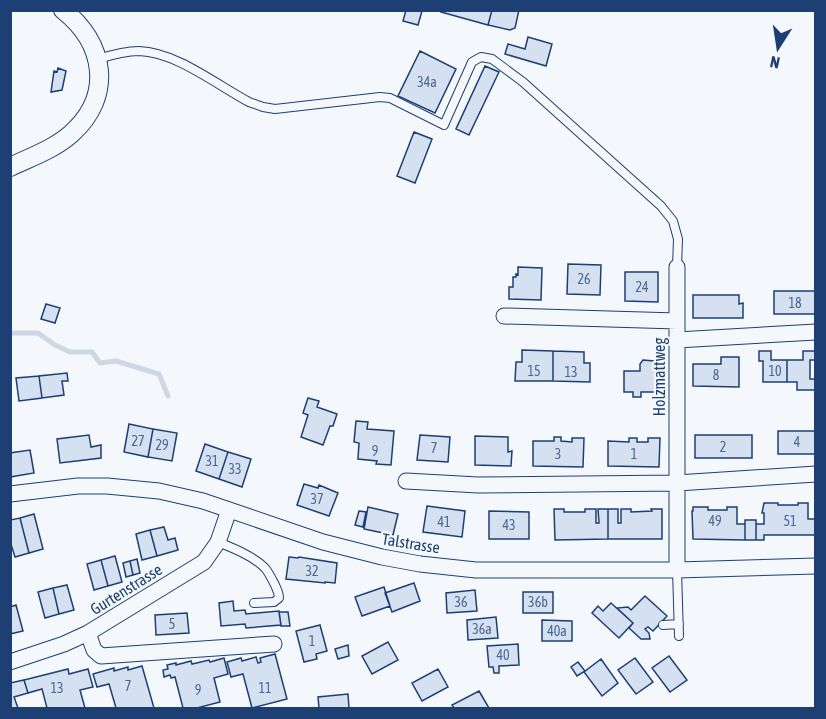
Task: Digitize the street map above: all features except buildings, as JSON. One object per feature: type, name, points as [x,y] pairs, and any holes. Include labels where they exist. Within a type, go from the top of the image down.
[{"type":"street","points":[[10,167],[52,147],[71,134],[92,109],[99,80],[98,59],[85,32],[63,10]]},
{"type":"street","points":[[677,267],[677,321]]},
{"type":"street","name":"Holzmattweg","points":[[504,316],[677,321],[677,570]]},
{"type":"street","points":[[677,340],[816,332]]},
{"type":"street","points":[[406,481],[478,484],[677,483],[816,474]]},
{"type":"street","name":"Talstrasse","points":[[10,494],[78,486],[159,491],[203,501],[323,542],[382,557],[476,570],[677,570],[816,566]]},
{"type":"street","name":"Gurtenstrasse","points":[[10,662],[88,633],[204,562],[218,542],[229,510]]},
{"type":"street","points":[[88,633],[94,650],[101,656],[274,644]]},
{"type":"lane","points":[[98,59],[139,51],[169,57],[249,102],[275,110],[380,97],[390,98],[444,125],[472,62],[481,57],[492,59],[523,82],[660,206],[673,221],[678,239],[677,267]]},
{"type":"lane","points":[[218,542],[256,561],[265,568],[270,576],[279,593],[279,598],[274,602],[254,603]]},
{"type":"lane","points":[[677,570],[679,636]]},
{"type":"lane","points":[[663,625],[679,624]]},
{"type":"waterway","points":[[10,333],[38,333],[70,352],[92,352],[100,363],[116,361],[159,374],[168,396]]}]
